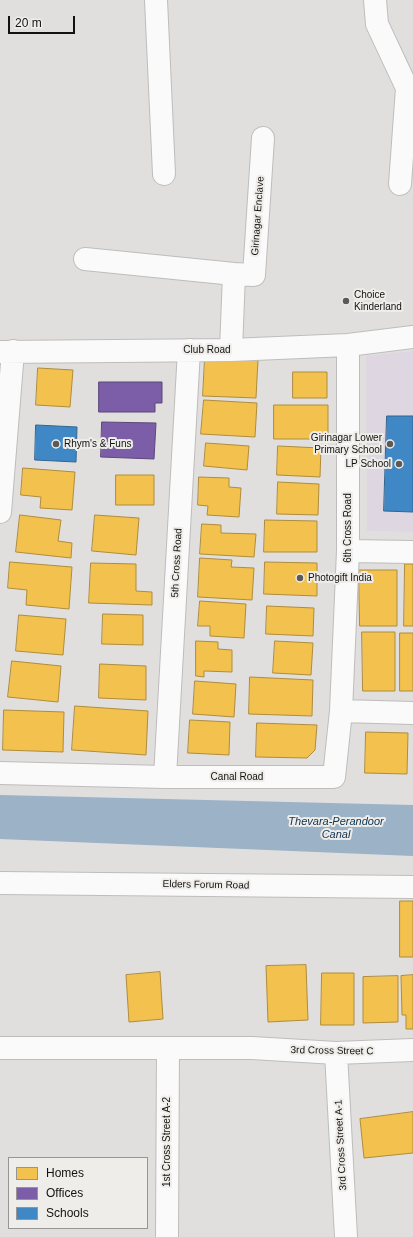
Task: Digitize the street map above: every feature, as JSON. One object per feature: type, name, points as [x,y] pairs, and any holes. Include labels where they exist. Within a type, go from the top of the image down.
[{"type":"street","points":[[156,0],[164,174]]},
{"type":"street","points":[[375,0],[377,24],[407,88],[400,184]]},
{"type":"street","name":"Girinagar Enclave","points":[[85,259],[254,275],[263,138]]},
{"type":"street","points":[[231,350],[234,274]]},
{"type":"street","name":"Club Road","points":[[7,351],[231,350],[348,345],[413,337]]},
{"type":"street","name":"6th Cross Road","points":[[341,711],[348,551],[348,345]]},
{"type":"street","name":"5th Cross Road","points":[[165,777],[189,350]]},
{"type":"street","points":[[0,512],[7,351]]},
{"type":"street","points":[[348,551],[413,552]]},
{"type":"street","points":[[341,711],[413,713]]},
{"type":"street","name":"Canal Road","points":[[0,773],[165,777],[334,777],[341,711]]},
{"type":"street","name":"Elders Forum Road","points":[[0,883],[413,887]]},
{"type":"street","name":"3rd Cross Street C","points":[[0,1048],[252,1048],[336,1053],[413,1050]]},
{"type":"street","name":"1st Cross Street A-2","points":[[167,1237],[168,1048]]},
{"type":"street","name":"3rd Cross Street A-1","points":[[336,1053],[346,1237]]},
{"type":"shaded area","name":"Girinagar Lower Primary School","points":[[413,351],[413,532],[367,531],[366,356]]},
{"type":"water","name":"Thevara-Perandoor Canal","points":[[0,795],[413,805],[413,856],[0,839]]},
{"type":"building: Homes","points":[[205,358],[258,360],[256,398],[203,396]]},
{"type":"building: Homes","points":[[38,368],[73,370],[70,407],[36,405]]},
{"type":"building: Homes","points":[[293,372],[327,372],[327,398],[293,398]]},
{"type":"building: Homes","points":[[204,400],[257,403],[255,437],[201,434]]},
{"type":"building: Homes","points":[[274,405],[328,405],[328,439],[274,439]]},
{"type":"building: Homes","points":[[206,443],[249,446],[247,470],[204,466]]},
{"type":"building: Homes","points":[[278,446],[321,448],[320,477],[277,475]]},
{"type":"building: Homes","points":[[23,468],[75,472],[72,510],[40,508],[41,497],[21,495]]},
{"type":"building: Homes","points":[[116,475],[154,475],[154,505],[116,505]]},
{"type":"building: Homes","points":[[199,477],[229,478],[229,487],[241,488],[239,517],[207,515],[208,506],[198,505]]},
{"type":"building: Homes","points":[[278,482],[319,484],[318,515],[277,514]]},
{"type":"building: Homes","points":[[20,515],[61,520],[58,541],[72,543],[71,558],[16,552]]},
{"type":"building: Homes","points":[[95,515],[139,518],[136,555],[92,551]]},
{"type":"building: Homes","points":[[265,520],[317,521],[317,552],[264,552]]},
{"type":"building: Homes","points":[[202,524],[221,525],[221,533],[256,534],[254,557],[200,554]]},
{"type":"building: Homes","points":[[200,558],[232,560],[231,567],[254,568],[252,600],[198,597]]},
{"type":"building: Homes","points":[[10,562],[72,567],[69,609],[26,605],[27,590],[8,588]]},
{"type":"building: Homes","points":[[265,562],[317,563],[317,596],[264,594]]},
{"type":"building: Homes","points":[[91,563],[136,564],[136,591],[152,592],[152,605],[89,603]]},
{"type":"building: Homes","points":[[405,564],[413,564],[413,626],[404,626]]},
{"type":"building: Homes","points":[[359,570],[397,570],[397,626],[360,626]]},
{"type":"building: Homes","points":[[200,601],[246,604],[244,638],[210,636],[210,626],[198,626]]},
{"type":"building: Homes","points":[[267,606],[314,608],[313,636],[266,634]]},
{"type":"building: Homes","points":[[103,614],[143,615],[143,645],[102,644]]},
{"type":"building: Homes","points":[[19,615],[66,619],[63,655],[16,651]]},
{"type":"building: Homes","points":[[362,632],[395,632],[395,691],[363,691]]},
{"type":"building: Homes","points":[[400,633],[413,633],[413,691],[400,691]]},
{"type":"building: Homes","points":[[196,641],[218,642],[218,649],[232,650],[232,672],[204,671],[204,677],[196,676]]},
{"type":"building: Homes","points":[[275,641],[313,643],[311,675],[273,673]]},
{"type":"building: Homes","points":[[12,661],[61,666],[58,702],[8,697]]},
{"type":"building: Homes","points":[[100,664],[146,666],[146,700],[99,698]]},
{"type":"building: Homes","points":[[250,677],[313,680],[312,716],[249,714]]},
{"type":"building: Homes","points":[[195,681],[236,684],[234,717],[193,714]]},
{"type":"building: Homes","points":[[75,706],[148,711],[146,755],[72,750]]},
{"type":"building: Homes","points":[[4,710],[64,712],[63,752],[3,750]]},
{"type":"building: Homes","points":[[190,720],[230,722],[229,755],[188,753]]},
{"type":"building: Homes","points":[[257,723],[317,725],[315,750],[307,758],[256,757]]},
{"type":"building: Homes","points":[[366,732],[408,733],[407,774],[365,773]]},
{"type":"building: Homes","points":[[400,901],[413,901],[413,957],[400,957]]},
{"type":"building: Homes","points":[[306,965],[308,1020],[268,1022],[266,966]]},
{"type":"building: Homes","points":[[160,972],[163,1019],[129,1022],[126,975]]},
{"type":"building: Homes","points":[[322,973],[354,973],[354,1025],[321,1025]]},
{"type":"building: Homes","points":[[413,975],[413,1029],[406,1029],[406,1015],[402,1015],[401,976]]},
{"type":"building: Homes","points":[[398,976],[398,1022],[363,1023],[363,977]]},
{"type":"building: Homes","points":[[413,1112],[413,1153],[364,1158],[360,1119]]},
{"type":"building: Offices","points":[[99,382],[162,382],[162,403],[155,403],[155,412],[99,412]]},
{"type":"building: Offices","points":[[102,422],[156,423],[154,459],[101,457]]},
{"type":"building: Schools","name":"LP School","points":[[387,416],[413,416],[413,512],[384,511]]},
{"type":"building: Schools","name":"Rhym's & Funs","points":[[36,425],[77,427],[76,462],[35,460]]},
{"type":"place","name":"Choice Kinderland","points":[[346,301]]},
{"type":"place","name":"Rhym's & Funs","points":[[56,444]]},
{"type":"place","name":"Girinagar Lower Primary School","points":[[390,444]]},
{"type":"place","name":"LP School","points":[[399,464]]},
{"type":"place","name":"Photogift India","points":[[300,578]]}]
